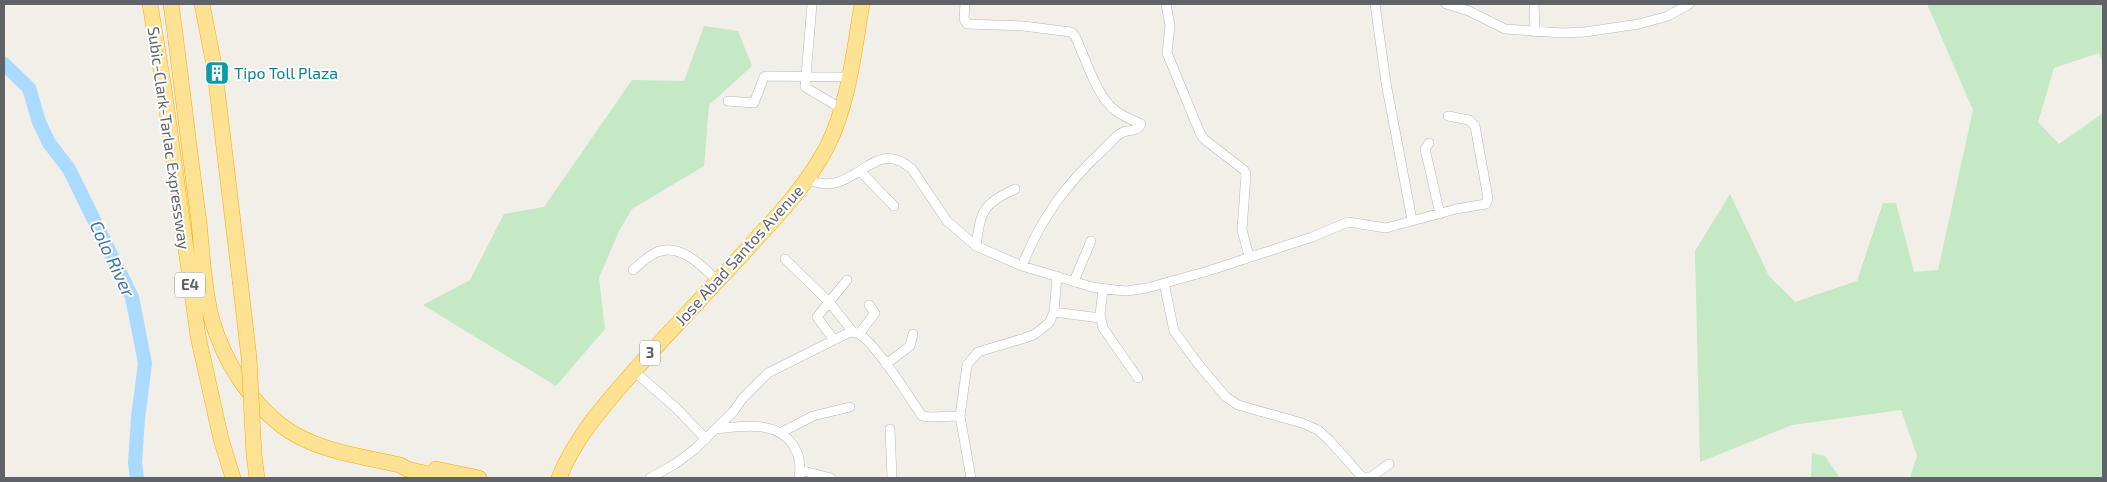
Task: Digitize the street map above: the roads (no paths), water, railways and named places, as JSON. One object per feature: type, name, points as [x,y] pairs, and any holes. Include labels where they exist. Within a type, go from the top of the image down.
[{"type":"highway","name":"Subic-Clark-Tarlac Expressway","points":[[150,4],[164,89],[198,336],[221,439],[233,478]]},
{"type":"highway","name":"E4","points":[[171,4],[212,319],[235,374],[252,398],[264,410],[282,426],[298,436],[341,452],[400,465],[407,469],[446,478]]},
{"type":"highway","name":"E4","points":[[176,4],[182,42],[181,84]]},
{"type":"highway","points":[[202,4],[214,65]]},
{"type":"highway","name":"Jose Abad Santos Avenue","points":[[559,478],[566,460],[584,432],[634,371],[718,281],[808,179],[828,146],[842,109],[862,4]]},
{"type":"highway","points":[[216,81],[249,358],[257,478]]},
{"type":"highway","name":"E4","points":[[400,465],[408,463],[479,478]]},
{"type":"street","points":[[812,4],[804,87],[842,109]]},
{"type":"street","points":[[965,4],[964,19],[967,24],[1023,26],[1071,32],[1075,36],[1102,95],[1115,110],[1141,124],[1135,131],[1120,134],[1061,195],[1040,226],[1022,266]]},
{"type":"street","points":[[1166,4],[1170,26],[1167,53],[1200,133],[1204,139],[1244,170],[1246,174],[1242,230],[1249,256]]},
{"type":"street","points":[[1375,4],[1386,83],[1412,220]]},
{"type":"street","points":[[1446,4],[1469,11],[1505,29],[1534,32],[1586,32],[1640,24],[1668,16],[1689,4]]},
{"type":"street","points":[[1534,4],[1534,32]]},
{"type":"street","points":[[728,101],[754,102],[764,77],[849,78]]},
{"type":"street","points":[[808,179],[826,184],[847,179],[879,158],[905,163],[912,169],[947,221],[976,246],[1022,266],[1103,290],[1126,291],[1164,283],[1312,237],[1348,222],[1379,228],[1486,204],[1488,202],[1476,126],[1469,120],[1448,116]]},
{"type":"street","points":[[1429,144],[1425,149],[1440,214]]},
{"type":"street","points":[[860,171],[894,206]]},
{"type":"street","points":[[976,246],[981,219],[987,206],[990,202],[1015,189]]},
{"type":"street","points":[[1074,281],[1091,241]]},
{"type":"street","points":[[633,270],[655,253],[663,251],[681,253],[688,255],[718,281]]},
{"type":"street","points":[[785,259],[829,302],[886,364],[922,416],[930,418],[960,416]]},
{"type":"street","points":[[971,478],[960,416],[965,373],[972,357],[983,350],[1035,334],[1049,323],[1054,312],[1057,276]]},
{"type":"street","points":[[834,340],[817,317],[847,280]]},
{"type":"street","points":[[1164,283],[1171,322],[1179,339],[1232,402],[1318,430],[1362,477],[1371,477],[1389,464]]},
{"type":"street","points":[[1103,290],[1100,318],[1103,328],[1138,378]]},
{"type":"street","points":[[650,478],[675,464],[706,439],[768,373],[834,340],[856,333],[875,313],[869,305]]},
{"type":"street","points":[[1054,312],[1100,318]]},
{"type":"street","points":[[886,364],[910,346],[913,334]]},
{"type":"street","points":[[634,371],[676,408],[706,439]]},
{"type":"street","points":[[782,432],[813,416],[850,407]]},
{"type":"street","points":[[716,429],[752,426],[782,432],[796,450],[800,460],[799,474],[831,478]]},
{"type":"street","points":[[890,429],[892,478]]},
{"type":"waterway","name":"Colo River","points":[[4,64],[29,88],[39,122],[49,143],[69,169],[132,297],[145,363],[138,418],[135,463],[137,478]]},
{"type":"place","name":"Tipo Toll Plaza","points":[[217,73]]}]
